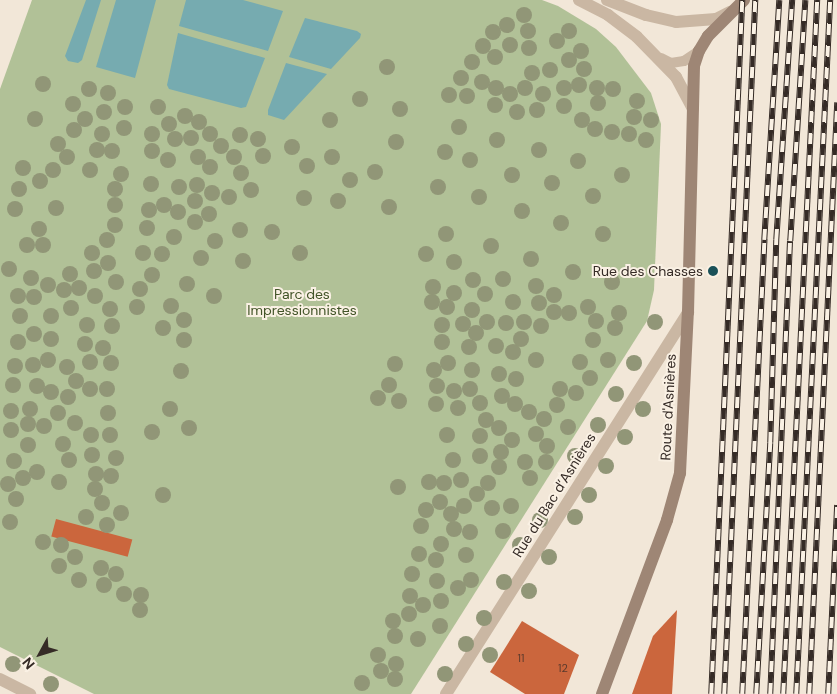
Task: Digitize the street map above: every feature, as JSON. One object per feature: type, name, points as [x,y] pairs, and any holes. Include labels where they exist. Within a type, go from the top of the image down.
[{"type":"main road","points":[[698,51],[708,36],[744,0]]},
{"type":"main road","name":"Route d'Asnières","points":[[602,694],[674,499],[682,449],[688,312],[694,66],[698,51]]},
{"type":"street","points":[[579,0],[608,15],[657,57],[676,78],[693,109]]},
{"type":"street","points":[[607,0],[665,20],[696,22],[716,19],[730,12]]},
{"type":"street","points":[[696,22],[708,36]]},
{"type":"street","name":"Rue du Bac d’Asnières","points":[[446,694],[688,312]]},
{"type":"street","points":[[0,679],[30,694]]},
{"type":"lane","points":[[657,57],[671,63],[684,61],[698,51]]},
{"type":"green space","name":"Parc des Impressionnistes","points":[[32,0],[542,0],[558,6],[596,29],[616,47],[651,93],[661,124],[654,290],[647,321],[411,694],[94,694],[0,647],[0,89]]},
{"type":"water","points":[[86,0],[101,0],[82,60],[78,63],[68,61],[65,56]]},
{"type":"water","points":[[116,0],[156,0],[135,78],[96,67]]},
{"type":"water","points":[[186,0],[243,0],[283,11],[268,51],[179,26]]},
{"type":"water","points":[[305,18],[357,31],[361,34],[360,38],[331,69],[289,57]]},
{"type":"water","points":[[178,33],[265,58],[246,107],[241,108],[169,89],[167,85]]},
{"type":"water","points":[[286,63],[327,74],[284,120],[268,115],[268,110]]},
{"type":"building","points":[[56,519],[132,539],[128,557],[51,536]]},
{"type":"building","points":[[677,610],[672,694],[632,694],[653,636]]},
{"type":"building","points":[[522,621],[579,655],[564,694],[525,694],[490,672]]},
{"type":"railway","points":[[711,694],[742,0]]},
{"type":"railway","points":[[724,694],[755,0]]},
{"type":"railway","points":[[742,694],[764,240],[779,0]]},
{"type":"railway","points":[[756,694],[770,443],[776,240],[792,0]]},
{"type":"railway","points":[[770,694],[790,241],[805,0]]},
{"type":"railway","points":[[783,694],[817,0]]},
{"type":"railway","points":[[796,694],[830,0]]},
{"type":"railway","points":[[809,694],[837,103]]},
{"type":"railway","points":[[828,694],[837,505]]},
{"type":"place","name":"Rue des Chasses","points":[[713,271]]}]
